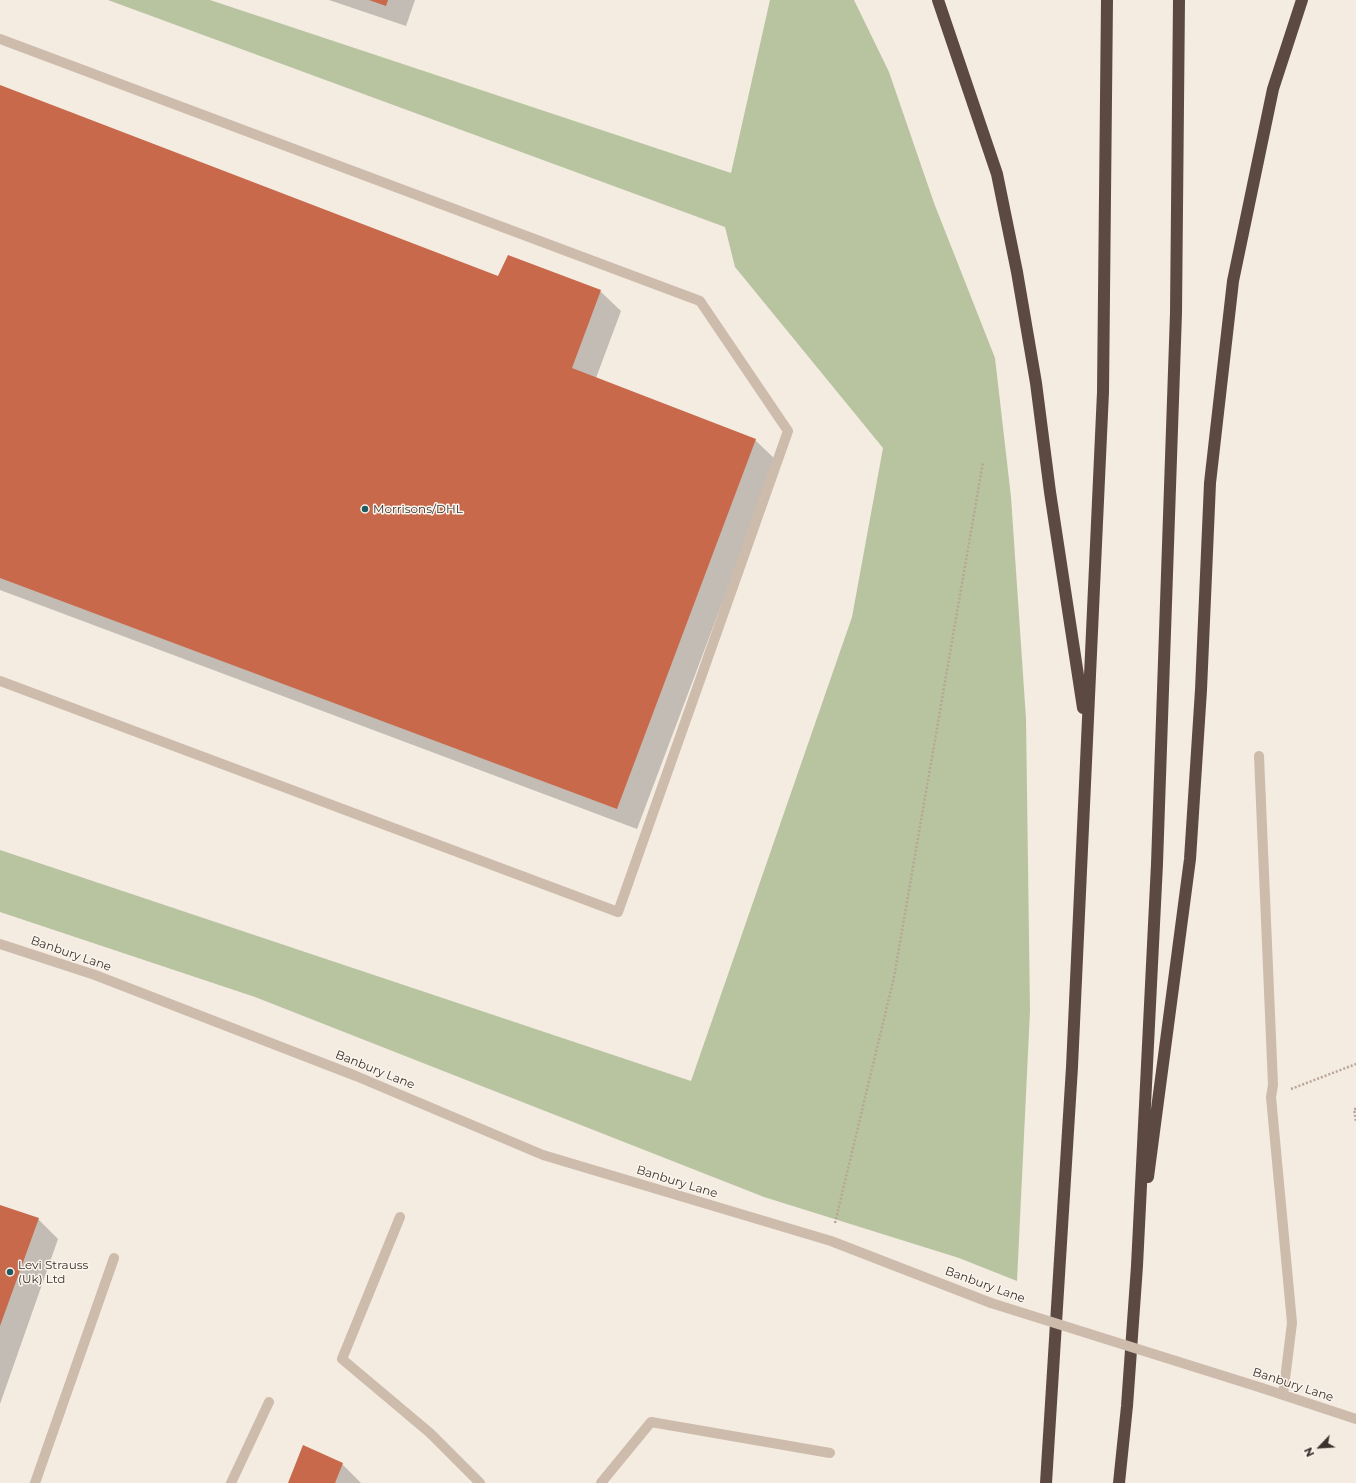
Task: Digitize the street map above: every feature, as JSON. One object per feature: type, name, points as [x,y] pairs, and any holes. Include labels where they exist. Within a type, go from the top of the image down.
[{"type":"highway","points":[[938,0],[996,174],[1017,272],[1036,383],[1050,492],[1087,733]]},
{"type":"highway","points":[[1046,1483],[1072,1067],[1103,392],[1107,0]]},
{"type":"highway","points":[[1119,1483],[1127,1406],[1137,1266],[1156,880],[1169,554],[1176,313],[1179,0]]},
{"type":"highway","points":[[1137,1266],[1190,858],[1201,690],[1210,483],[1233,281],[1273,89],[1302,0]]},
{"type":"street","points":[[0,39],[700,301],[788,431],[618,912],[0,681]]},
{"type":"street","points":[[1259,756],[1272,1085],[1271,1098],[1292,1322],[1283,1395]]},
{"type":"street","name":"Banbury Lane","points":[[0,944],[95,975],[349,1073],[543,1155],[830,1241],[991,1303],[1356,1419]]},
{"type":"street","points":[[400,1218],[342,1359],[430,1433],[480,1483]]},
{"type":"street","points":[[35,1483],[114,1258]]},
{"type":"street","points":[[231,1483],[268,1402]]},
{"type":"street","points":[[601,1483],[651,1422],[830,1453]]},
{"type":"path","points":[[830,1241],[894,977],[983,462]]},
{"type":"path","points":[[1271,1098],[1356,1064]]},
{"type":"path","points":[[1356,1109],[1354,1110],[1356,1122]]},
{"type":"green space","points":[[108,0],[210,0],[731,173],[770,0],[854,0],[889,72],[934,203],[995,358],[1011,497],[1026,719],[1030,1011],[1017,1281],[959,1258],[764,1197],[255,997],[0,912],[0,850],[691,1081],[852,617],[883,448],[735,267],[725,227]]},
{"type":"building","points":[[369,0],[388,0],[386,6]]},
{"type":"building","name":"Morrisons/DHL","points":[[0,85],[498,276],[508,255],[601,290],[572,368],[756,439],[617,809],[0,578]]},
{"type":"building","name":"Levi Strauss (Uk) Ltd","points":[[0,1205],[39,1218],[0,1326]]},
{"type":"building","points":[[303,1445],[343,1463],[335,1483],[288,1483]]},
{"type":"place","name":"Morrisons/DHL","points":[[365,509]]},
{"type":"place","name":"Levi Strauss (Uk) Ltd","points":[[10,1272]]}]
